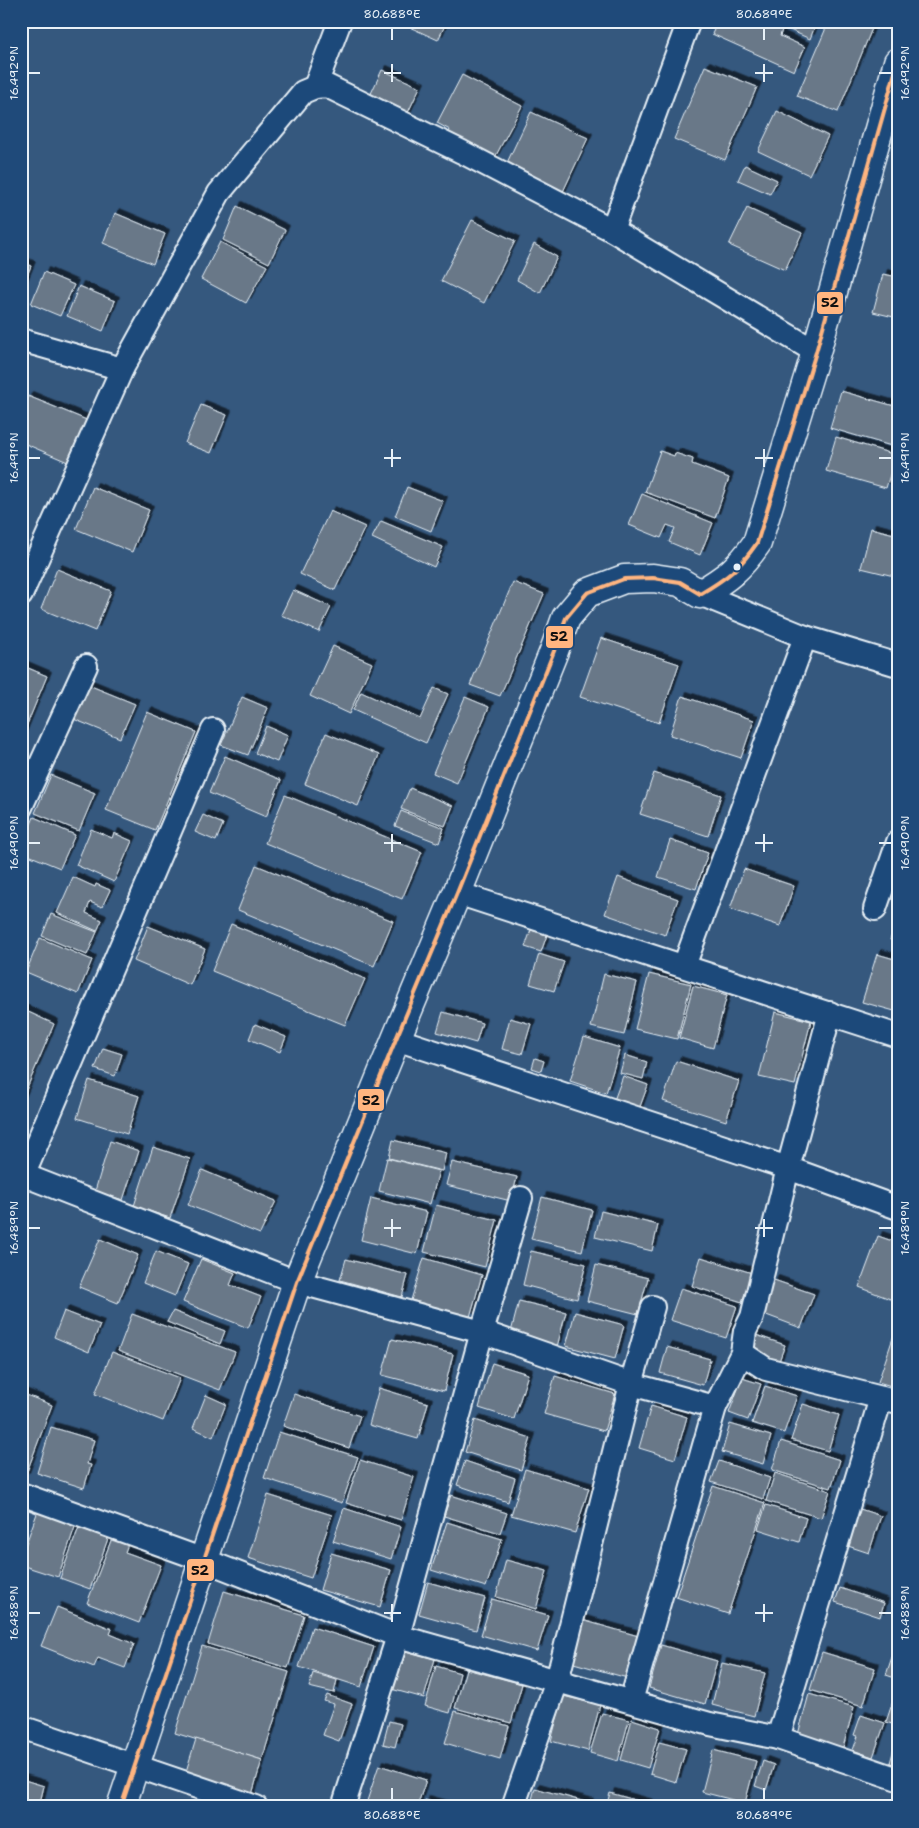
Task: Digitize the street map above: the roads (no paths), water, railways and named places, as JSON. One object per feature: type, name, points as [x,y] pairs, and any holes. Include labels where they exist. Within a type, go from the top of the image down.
[{"type":"main road","points":[[121,1807],[297,1282],[396,1039],[458,894],[566,618],[587,593],[624,579],[652,578],[680,582],[700,594],[727,578],[744,561],[756,543],[816,352],[898,63]]},
{"type":"street","points":[[315,87],[340,21]]},
{"type":"street","points":[[612,230],[689,21]]},
{"type":"street","points":[[21,595],[122,369],[219,193],[303,92],[315,87],[327,86],[462,152],[612,230],[816,352]]},
{"type":"street","points":[[21,340],[122,369]]},
{"type":"street","points":[[700,594],[805,637],[898,665]]},
{"type":"street","points":[[684,966],[805,637]]},
{"type":"street","points":[[21,807],[86,666]]},
{"type":"street","points":[[213,730],[22,1177],[297,1282],[482,1332],[631,1384],[715,1407]]},
{"type":"street","points":[[875,909],[898,842]]},
{"type":"street","points":[[458,894],[898,1036]]},
{"type":"street","points":[[631,1701],[715,1407],[742,1353],[745,1330],[752,1317],[788,1168],[830,1013]]},
{"type":"street","points":[[396,1039],[788,1168],[898,1208]]},
{"type":"street","points":[[343,1807],[398,1636],[521,1198]]},
{"type":"street","points":[[513,1807],[557,1681],[652,1307]]},
{"type":"street","points":[[742,1353],[766,1369],[890,1400],[778,1738]]},
{"type":"street","points":[[21,1494],[204,1560],[398,1636],[710,1724],[778,1738],[898,1779]]},
{"type":"street","points":[[21,1727],[256,1807]]}]
